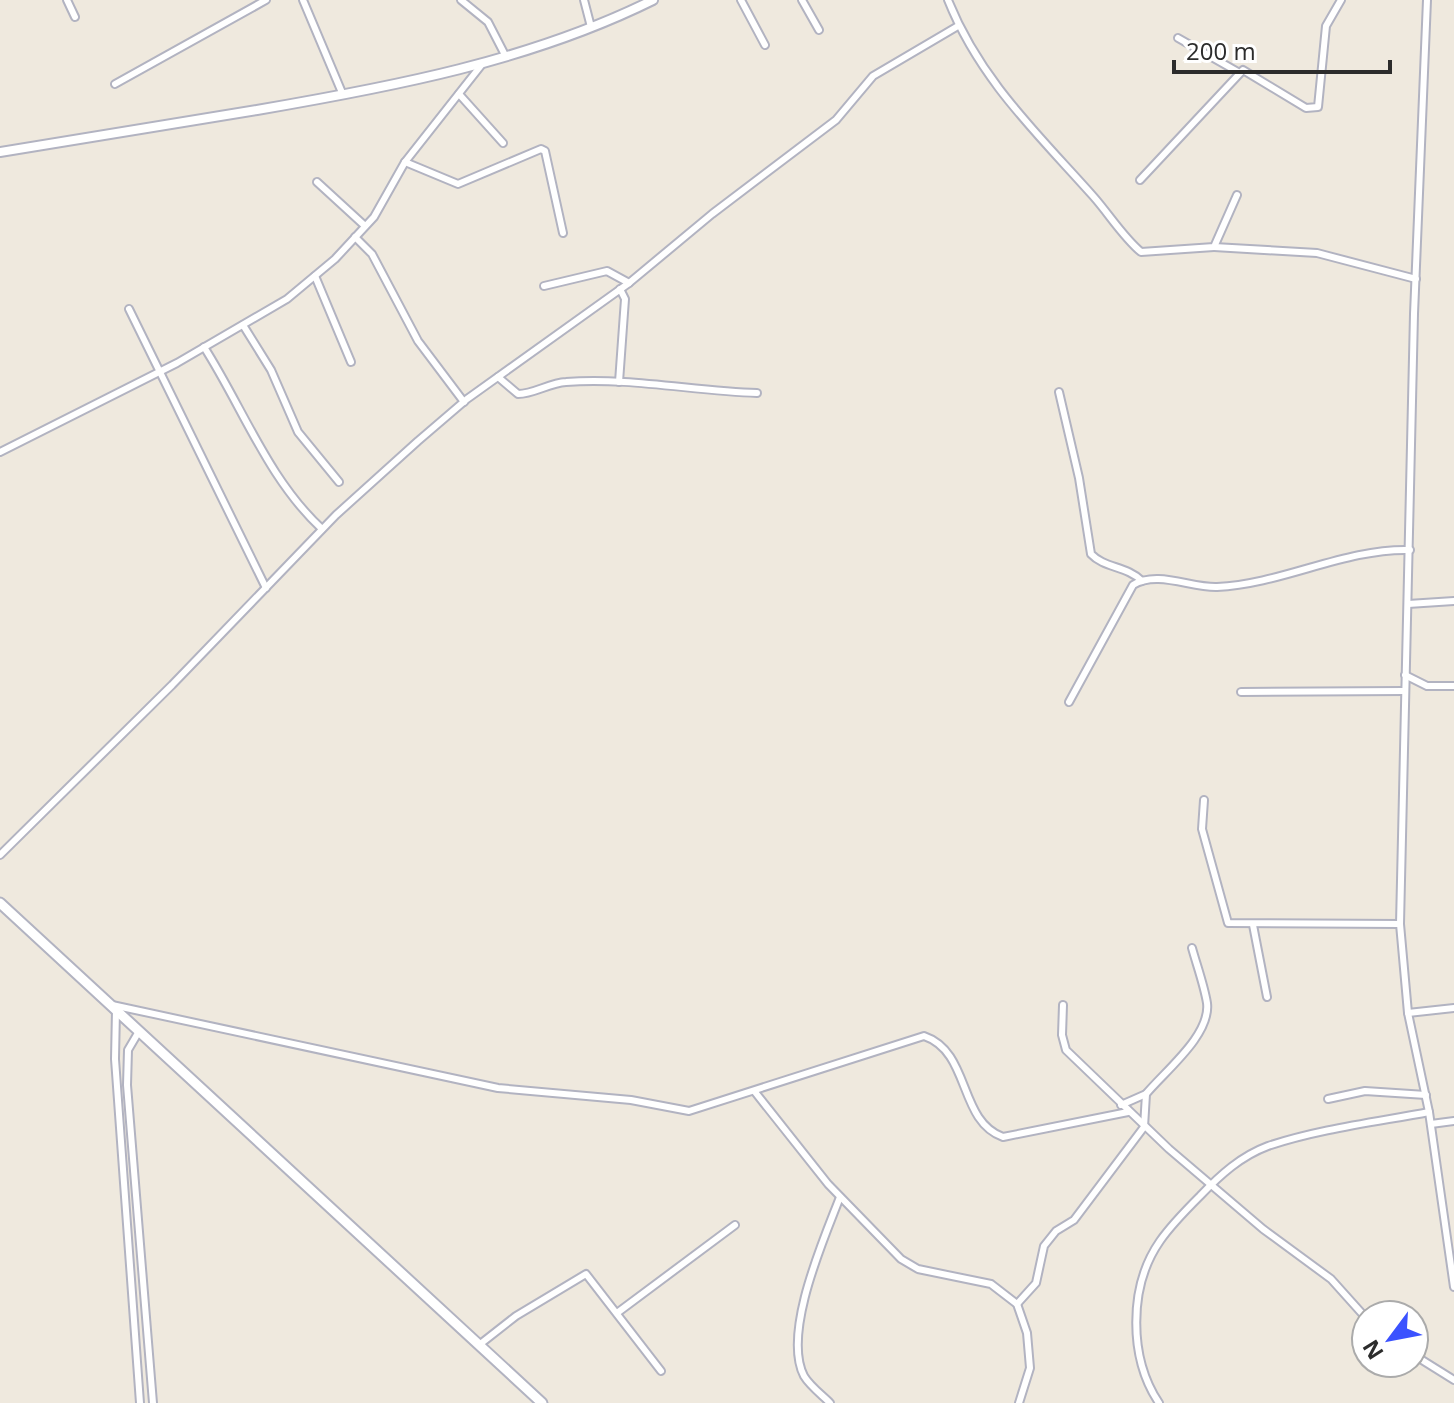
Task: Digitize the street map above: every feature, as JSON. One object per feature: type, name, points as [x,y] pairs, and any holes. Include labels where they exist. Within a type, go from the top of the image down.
[{"type":"main road","points":[[0,903],[542,1403]]},
{"type":"street","points":[[67,0],[75,17]]},
{"type":"street","points":[[115,84],[266,0]]},
{"type":"street","points":[[303,0],[343,95]]},
{"type":"street","points":[[461,0],[488,22],[505,55]]},
{"type":"street","points":[[584,0],[591,27]]},
{"type":"street","points":[[0,152],[343,95],[505,55],[591,27],[653,0]]},
{"type":"street","points":[[741,0],[765,45]]},
{"type":"street","points":[[802,0],[819,30]]},
{"type":"street","points":[[948,0],[958,26],[993,85],[1014,104],[1029,129],[1113,218],[1137,250],[1214,247],[1329,255],[1416,279]]},
{"type":"street","points":[[1140,180],[1238,72],[1243,70],[1252,74],[1306,108],[1318,107],[1326,26],[1341,0]]},
{"type":"street","points":[[1427,0],[1416,279],[1400,924],[1408,1013],[1429,1112],[1454,1287]]},
{"type":"street","points":[[0,855],[322,529],[464,402],[629,283],[678,241],[836,120],[873,76],[958,26]]},
{"type":"street","points":[[1178,38],[1238,72]]},
{"type":"street","points":[[0,452],[158,373],[287,299],[365,226],[405,162],[485,61]]},
{"type":"street","points":[[459,94],[503,143]]},
{"type":"street","points":[[405,162],[458,184],[541,149],[545,151],[563,233]]},
{"type":"street","points":[[317,182],[365,226]]},
{"type":"street","points":[[1214,247],[1237,195]]},
{"type":"street","points":[[355,237],[372,254],[418,341],[464,402]]},
{"type":"street","points":[[544,286],[607,271],[629,283]]},
{"type":"street","points":[[315,276],[351,362]]},
{"type":"street","points":[[619,382],[625,299],[620,289]]},
{"type":"street","points":[[129,309],[266,588]]},
{"type":"street","points":[[243,325],[271,370],[298,432],[339,482]]},
{"type":"street","points":[[204,347],[230,387],[276,475],[304,512],[322,529]]},
{"type":"street","points":[[498,377],[518,394],[562,382],[619,382],[693,391],[757,393]]},
{"type":"street","points":[[1059,392],[1079,478],[1091,554],[1099,560],[1130,569],[1142,581]]},
{"type":"street","points":[[1069,702],[1133,585],[1142,581],[1216,587],[1342,561],[1382,549],[1410,550]]},
{"type":"street","points":[[1408,604],[1454,601]]},
{"type":"street","points":[[1405,675],[1427,686],[1454,686]]},
{"type":"street","points":[[1241,692],[1404,691]]},
{"type":"street","points":[[1204,800],[1202,829],[1224,918],[1228,923],[1400,924]]},
{"type":"street","points":[[1253,925],[1267,997]]},
{"type":"street","points":[[1121,1105],[1146,1094],[1187,1049],[1207,1015],[1192,948]]},
{"type":"street","points":[[1063,1005],[1062,1035],[1066,1050],[1144,1127],[1273,1236],[1331,1279],[1350,1300]]},
{"type":"street","points":[[140,1403],[114,1008],[498,1088],[631,1100],[689,1111],[924,1036],[948,1049],[978,1115],[992,1133],[1003,1137],[1128,1112]]},
{"type":"street","points":[[1408,1013],[1454,1008]]},
{"type":"street","points":[[138,1033],[128,1050],[127,1085],[153,1403]]},
{"type":"street","points":[[1328,1099],[1365,1091],[1426,1095]]},
{"type":"street","points":[[755,1092],[840,1197],[901,1259],[918,1269],[991,1284],[1017,1304],[1027,1333],[1030,1368],[1019,1403]]},
{"type":"street","points":[[1017,1304],[1036,1283],[1044,1246],[1056,1231],[1074,1220],[1144,1127],[1146,1094]]},
{"type":"street","points":[[1159,1403],[1140,1364],[1139,1299],[1147,1265],[1159,1243],[1211,1184],[1230,1167],[1267,1147],[1429,1112]]},
{"type":"street","points":[[1431,1124],[1454,1121]]},
{"type":"street","points":[[830,1403],[805,1378],[799,1360],[799,1340],[806,1289],[840,1197]]},
{"type":"street","points":[[617,1313],[735,1225]]},
{"type":"street","points":[[479,1345],[516,1316],[586,1274],[661,1371]]},
{"type":"street","points":[[1430,1365],[1454,1380]]}]
